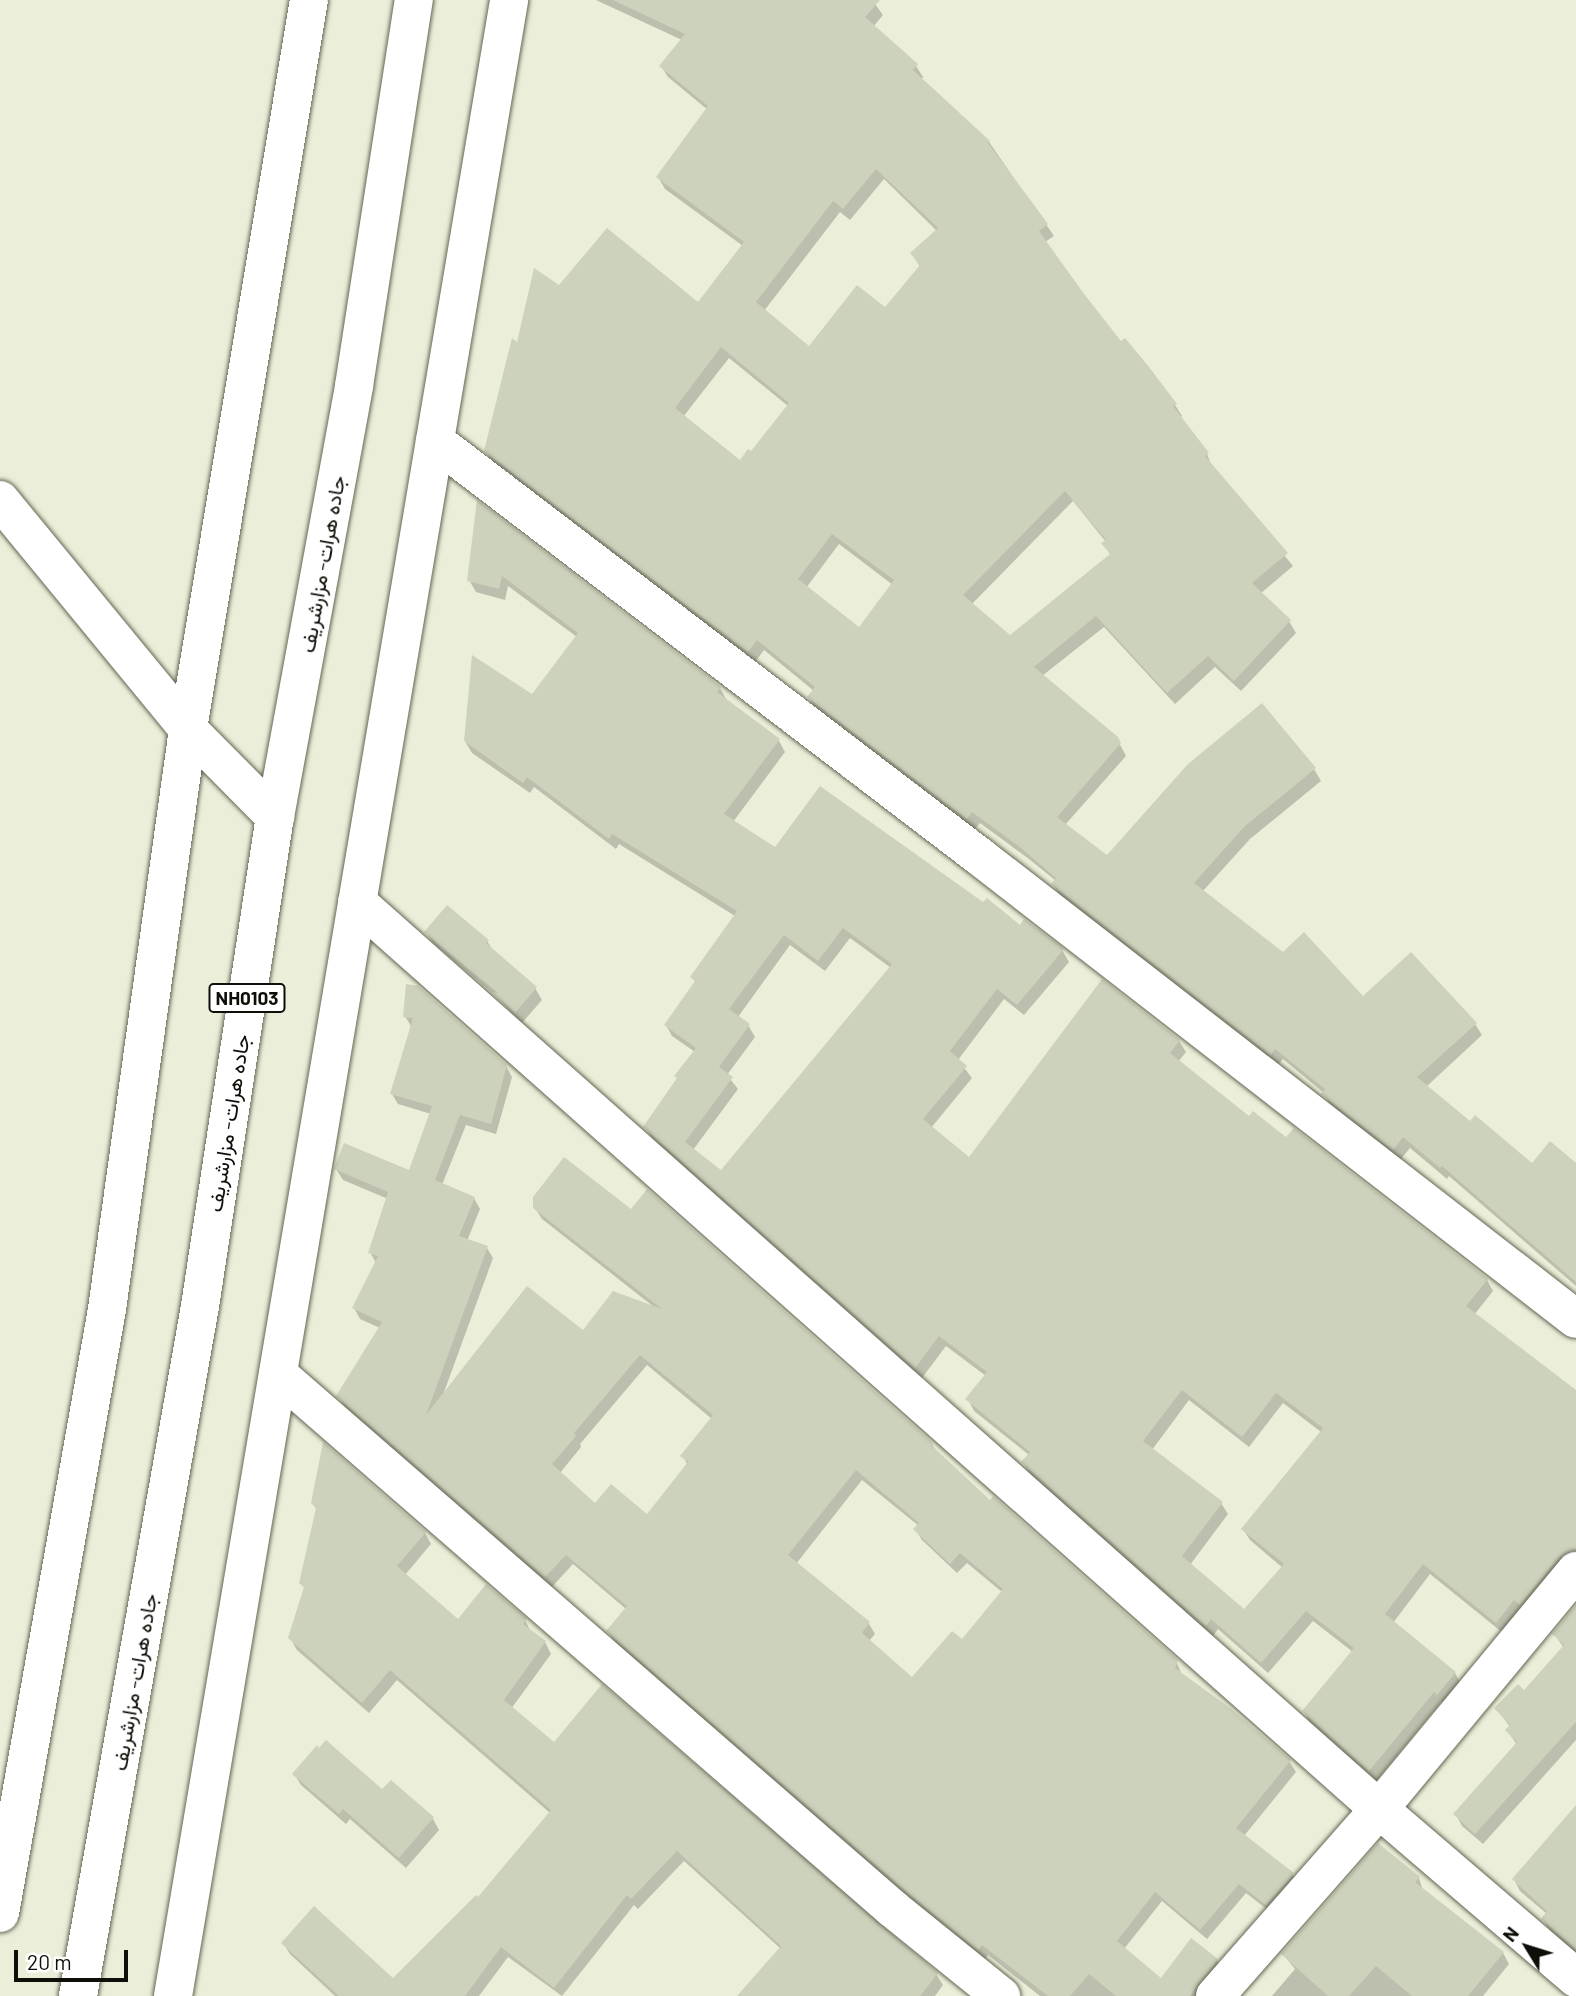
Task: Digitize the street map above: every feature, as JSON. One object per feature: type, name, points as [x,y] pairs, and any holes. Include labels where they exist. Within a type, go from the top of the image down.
[{"type":"main road","points":[[0,1913],[107,1309],[188,729],[309,0]]},
{"type":"main road","name":"جاده هرات- مزارشریف","points":[[78,1996],[200,1306],[275,817],[354,386],[414,0]]},
{"type":"main road","points":[[173,1996],[509,0]]},
{"type":"main road","points":[[435,441],[979,856],[1576,1319]]},
{"type":"main road","points":[[0,500],[188,729],[275,817]]},
{"type":"main road","points":[[357,902],[1379,1809],[1576,1978]]},
{"type":"main road","points":[[278,1374],[893,1909],[1001,1996]]},
{"type":"main road","points":[[1215,1996],[1379,1809],[1576,1571]]},
{"type":"building","points":[[613,0],[880,0],[865,17],[918,64],[913,70],[990,141],[988,143],[1048,224],[1039,231],[1084,294],[1121,341],[1125,338],[1149,367],[1177,404],[1173,406],[1209,453],[1205,456],[1288,553],[1252,583],[1291,620],[1234,681],[1208,656],[1167,693],[1096,616],[1034,667],[1118,737],[1121,743],[1057,817],[1107,855],[1188,764],[1262,703],[1316,768],[1244,827],[1194,883],[1283,952],[1304,932],[1363,996],[1411,952],[1477,1023],[1417,1077],[1470,1121],[1475,1115],[1532,1163],[1550,1141],[1576,1163],[1576,1282],[1442,1166],[1440,1168],[1403,1137],[1393,1150],[1321,1094],[1325,1089],[1275,1049],[1271,1055],[1051,884],[1056,878],[1021,848],[972,812],[967,819],[807,697],[815,687],[757,640],[748,652],[484,451],[512,338],[517,342],[534,268],[559,285],[607,228],[698,302],[744,242],[656,177],[708,106],[659,66],[685,34]],"holes":[[[876,169],[938,228],[910,253],[920,265],[885,307],[857,285],[809,346],[756,302],[833,201],[843,209]],[[721,347],[789,403],[751,451],[748,449],[740,460],[675,408]],[[1065,491],[1106,540],[1101,543],[1110,554],[1010,635],[963,595]],[[832,534],[894,580],[859,627],[798,579]]]},
{"type":"building","points":[[477,500],[721,687],[717,692],[780,739],[724,814],[775,847],[820,786],[983,902],[987,898],[1020,925],[1024,919],[1064,949],[1017,1005],[997,989],[950,1051],[967,1066],[923,1119],[969,1157],[1102,979],[1180,1040],[1170,1053],[1249,1116],[1253,1111],[1286,1137],[1294,1128],[1488,1279],[1466,1306],[1576,1390],[1576,1550],[1559,1557],[1520,1605],[1514,1600],[1496,1623],[1423,1564],[1385,1614],[1456,1672],[1437,1695],[1434,1692],[1369,1771],[1302,1711],[1354,1648],[1306,1611],[1261,1663],[1211,1619],[1206,1626],[1021,1462],[1030,1452],[965,1399],[987,1372],[939,1336],[915,1368],[643,1127],[677,1078],[674,1076],[696,1048],[664,1025],[695,981],[690,977],[737,911],[612,834],[609,839],[527,777],[523,783],[464,741],[472,655],[532,694],[578,633],[502,576],[499,589],[467,581]],"holes":[[[843,928],[892,964],[721,1170],[685,1142],[733,1077],[719,1067],[750,1024],[729,1009],[784,935],[818,961]],[[1182,1390],[1242,1437],[1276,1393],[1323,1428],[1241,1529],[1284,1564],[1244,1609],[1182,1556],[1223,1502],[1143,1441]]]},
{"type":"building","points":[[447,905],[489,940],[486,943],[537,987],[515,1013],[492,992],[498,993],[424,932]]},
{"type":"building","points":[[406,984],[418,986],[507,1065],[491,1124],[460,1115],[435,1180],[475,1197],[459,1236],[488,1246],[426,1415],[527,1286],[583,1330],[613,1291],[662,1309],[533,1208],[533,1197],[564,1157],[631,1209],[647,1189],[933,1443],[931,1445],[990,1500],[993,1496],[1178,1660],[1175,1668],[1230,1708],[1291,1760],[1236,1828],[1294,1873],[1266,1905],[1239,1884],[1200,1930],[1155,1892],[1117,1941],[1161,1978],[1191,1938],[1218,1959],[1190,1996],[1116,1996],[1089,1974],[1070,1996],[1048,1996],[982,1945],[978,1950],[907,1892],[606,1631],[627,1606],[566,1555],[545,1577],[336,1396],[382,1322],[352,1308],[378,1256],[368,1253],[388,1192],[334,1169],[344,1143],[409,1170],[432,1106],[390,1094],[413,1018],[403,1017]],"holes":[[[640,1355],[713,1415],[680,1456],[688,1462],[647,1514],[611,1484],[595,1503],[552,1464],[576,1436],[574,1433]],[[856,1470],[919,1523],[913,1529],[950,1564],[960,1553],[1003,1589],[962,1639],[952,1631],[912,1677],[862,1633],[870,1622],[788,1555]]]},
{"type":"building","points":[[323,1442],[426,1532],[397,1566],[458,1619],[486,1584],[527,1619],[523,1624],[546,1641],[504,1700],[554,1742],[602,1684],[938,1973],[920,1996],[737,1996],[781,1946],[677,1851],[631,1899],[627,1895],[554,1988],[501,1947],[465,1996],[339,1996],[281,1943],[314,1906],[393,1978],[476,1895],[478,1897],[551,1810],[390,1670],[362,1703],[288,1638],[304,1587],[299,1583],[316,1508],[311,1503]]},
{"type":"building","points":[[1576,1605],[1576,1722],[1475,1834],[1453,1814],[1517,1742],[1505,1730],[1510,1725],[1494,1708],[1518,1684],[1524,1690],[1564,1645],[1552,1634]]},
{"type":"building","points":[[326,1740],[382,1789],[391,1780],[434,1817],[399,1858],[343,1809],[339,1814],[292,1774],[317,1745],[319,1748]]},
{"type":"building","points":[[1576,1805],[1576,1949],[1541,1919],[1547,1911],[1512,1879]]},
{"type":"building","points":[[1378,1843],[1420,1877],[1415,1882],[1504,1952],[1468,1996],[1412,1996],[1376,1966],[1349,1996],[1328,1996],[1281,1954]]}]
